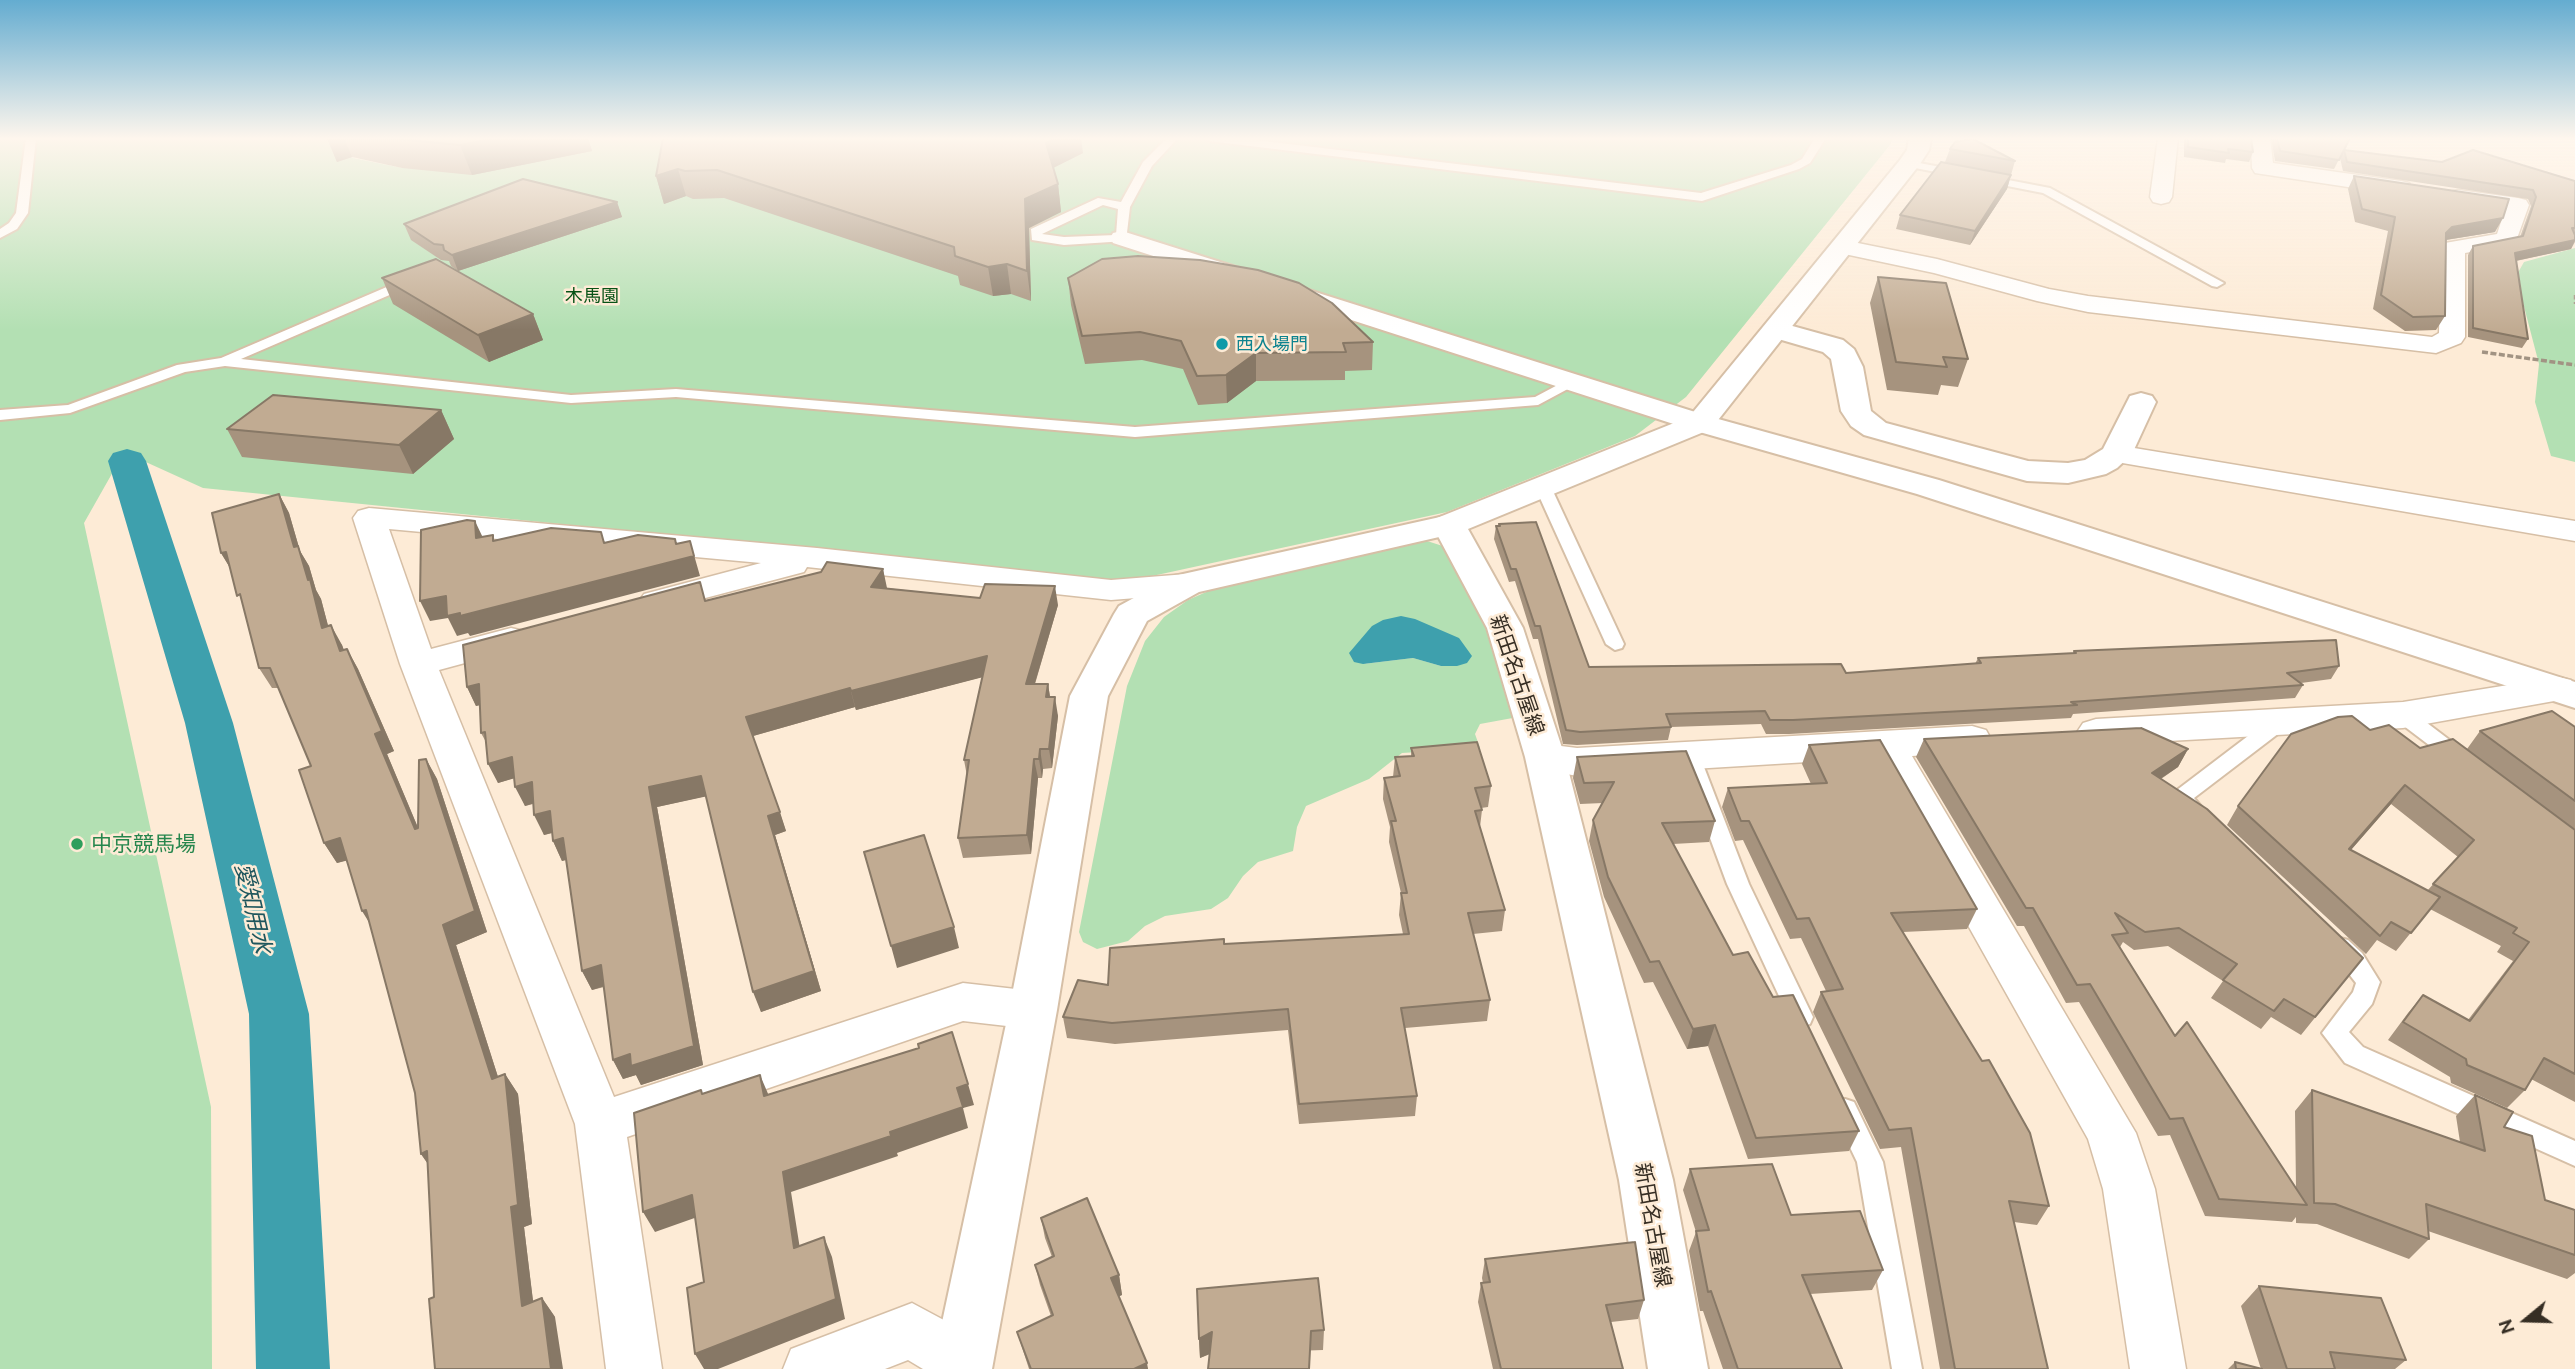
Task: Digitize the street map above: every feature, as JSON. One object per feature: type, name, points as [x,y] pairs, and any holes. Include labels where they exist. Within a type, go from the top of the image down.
[{"type":"street","points":[[634,1369],[600,1124],[418,664],[369,518],[817,558],[1111,590],[1187,584],[1449,524],[1700,423],[1778,330],[1879,202]]},
{"type":"street","points":[[1843,247],[1937,266],[2046,296],[2088,304],[2436,345],[2452,337],[2453,248],[2507,239],[2518,205],[2496,202]]},
{"type":"street","points":[[1122,238],[1700,423],[1928,487],[2567,692]]},
{"type":"street","points":[[1778,330],[1833,346],[1844,355],[1849,367],[1856,411],[1862,421],[1875,429],[2027,471],[2047,474],[2095,467],[2116,454],[2141,402]]},
{"type":"street","points":[[2116,454],[2575,531]]},
{"type":"street","name":"新田名古屋線","points":[[1449,524],[1505,628],[1545,757],[1646,1180],[1678,1369]]},
{"type":"street","points":[[631,608],[817,558]]},
{"type":"street","points":[[811,1369],[912,1331],[963,1365],[1033,1010],[1089,696],[1132,614],[1187,584]]},
{"type":"street","points":[[418,664],[538,632]]},
{"type":"street","points":[[2063,734],[2403,715],[2567,692]]},
{"type":"street","points":[[1545,757],[1577,762],[2009,737]]},
{"type":"street","points":[[1886,744],[1987,923],[2111,1133],[2129,1189],[2158,1369]]},
{"type":"street","points":[[600,1124],[963,1002],[1033,1010]]},
{"type":"lane","points":[[0,234],[13,226],[22,213],[23,202]]},
{"type":"lane","points":[[1100,202],[1035,232],[1036,237],[1044,240],[1122,238],[1127,202]]},
{"type":"lane","points":[[1105,202],[1124,207]]},
{"type":"lane","points":[[2068,202],[2217,283]]},
{"type":"lane","points":[[225,362],[419,277]]},
{"type":"lane","points":[[0,415],[70,409],[182,368],[225,362],[571,399],[676,393],[1135,432],[1538,401],[1572,383]]},
{"type":"lane","points":[[1543,487],[1615,644]]},
{"type":"lane","points":[[2403,715],[2478,772]]},
{"type":"lane","points":[[2211,826],[2180,798],[2280,722]]},
{"type":"lane","points":[[1689,754],[1738,884],[1810,1035]]},
{"type":"lane","points":[[2323,931],[2354,960],[2368,982],[2363,997],[2334,1032],[2354,1055],[2575,1154]]},
{"type":"lane","points":[[1834,1086],[1870,1162],[1907,1369]]},
{"type":"path","points":[[2575,295],[2575,304]]},
{"type":"path","points":[[2436,345],[2575,365]]},
{"type":"green space","name":"中京競馬場","points":[[0,202],[1844,202],[1686,397],[1635,436],[1447,512],[1143,578],[1117,580],[203,488],[137,458],[118,463],[84,523],[211,1107],[212,1369],[0,1369]]},
{"type":"green space","points":[[2575,248],[2575,462],[2551,456],[2535,402],[2539,364],[2516,276],[2524,262]]},
{"type":"green space","points":[[1427,541],[1449,548],[1473,586],[1518,717],[1480,724],[1475,734],[1480,748],[1402,753],[1369,779],[1306,806],[1297,827],[1293,851],[1258,862],[1243,876],[1228,898],[1211,909],[1165,916],[1145,926],[1128,941],[1097,949],[1083,942],[1079,932],[1127,686],[1145,641],[1164,617],[1188,600],[1229,582]],"holes":[[[1459,638],[1441,666],[1413,658],[1363,664]]]},
{"type":"water","points":[[1401,616],[1415,619],[1459,638],[1472,656],[1467,663],[1457,666],[1441,666],[1413,658],[1363,664],[1354,662],[1349,653],[1372,626]]},
{"type":"building","points":[[462,202],[617,202],[452,255],[444,250],[443,245],[434,244],[404,224]]},
{"type":"building","points":[[815,202],[1025,202],[1027,271],[1007,264],[988,267],[955,256],[954,247]]},
{"type":"building","points":[[1910,202],[1994,202],[1975,231],[1900,215]]},
{"type":"building","points":[[2360,202],[2508,202],[2503,218],[2452,227],[2446,233],[2445,316],[2413,317],[2381,295],[2395,217],[2362,209]]},
{"type":"building","points":[[2534,202],[2575,202],[2575,228],[2572,228],[2575,240],[2515,253],[2528,339],[2473,328],[2473,246],[2523,236]]},
{"type":"building","points":[[1138,256],[1200,260],[1258,270],[1299,283],[1332,303],[1373,342],[1343,343],[1346,352],[1256,353],[1226,375],[1197,376],[1181,341],[1140,332],[1082,336],[1068,278],[1102,259]]},
{"type":"building","points":[[436,259],[533,314],[478,335],[382,278]]},
{"type":"building","points":[[1878,277],[1946,283],[1968,359],[1943,357],[1947,367],[1896,362]]},
{"type":"building","points":[[273,395],[441,410],[399,445],[227,429]]},
{"type":"building","points":[[279,494],[294,547],[298,546],[308,580],[310,579],[322,628],[331,625],[340,651],[347,649],[382,731],[375,734],[415,829],[418,828],[419,760],[426,759],[475,911],[443,925],[492,1079],[505,1074],[518,1205],[511,1207],[522,1306],[542,1298],[551,1369],[435,1369],[429,1299],[434,1297],[427,1151],[421,1154],[415,1093],[366,910],[362,911],[340,838],[324,843],[299,770],[311,766],[270,668],[259,668],[240,594],[237,596],[226,552],[221,553],[212,513]]},
{"type":"building","points":[[467,520],[475,521],[476,538],[493,535],[493,541],[551,528],[601,532],[604,543],[638,535],[675,539],[676,544],[690,541],[694,556],[460,616],[460,613],[447,616],[446,596],[420,601],[421,530]]},
{"type":"building","points":[[1536,522],[1589,667],[1841,664],[1846,673],[1981,663],[1978,658],[2076,653],[2074,651],[2336,640],[2339,666],[2287,673],[2303,685],[2071,702],[2077,705],[1793,720],[1770,720],[1765,711],[1666,714],[1671,727],[1580,732],[1566,730],[1540,626],[1535,626],[1516,569],[1511,569],[1496,526]]},
{"type":"building","points":[[827,562],[883,569],[871,587],[980,598],[985,584],[1055,586],[1026,684],[1048,684],[1046,697],[1055,697],[1049,749],[1040,749],[1039,759],[1034,759],[1027,835],[958,838],[969,760],[964,760],[987,656],[851,691],[850,688],[746,717],[780,812],[768,816],[814,971],[753,992],[701,776],[649,787],[694,1046],[631,1066],[630,1054],[613,1060],[601,965],[582,971],[563,838],[553,841],[550,811],[534,815],[532,782],[515,787],[512,757],[488,764],[485,732],[481,733],[479,684],[467,687],[463,645],[700,582],[705,601],[821,572]]},
{"type":"building","points":[[2552,711],[2575,727],[2575,801],[2480,731]]},
{"type":"building","points":[[2352,716],[2370,730],[2389,725],[2420,748],[2453,739],[2575,830],[2575,1074],[2544,1058],[2525,1090],[2467,1065],[2466,1059],[2403,1022],[2423,995],[2470,1021],[2529,942],[2513,933],[2517,928],[2433,884],[2474,840],[2405,785],[2349,849],[2440,897],[2411,933],[2391,922],[2380,936],[2238,806],[2291,734],[2338,717]]},
{"type":"building","points":[[2141,728],[2188,749],[2152,773],[2207,809],[2363,958],[2315,1017],[2284,999],[2274,1011],[2223,980],[2237,964],[2179,928],[2145,932],[2115,913],[2128,933],[2112,935],[2175,1036],[2187,1022],[2307,1205],[2219,1199],[2183,1118],[2170,1119],[2090,984],[2077,985],[2033,908],[2026,908],[1924,739]]},
{"type":"building","points":[[1880,740],[1977,909],[1891,913],[1982,1061],[1989,1060],[2030,1133],[2049,1206],[2009,1201],[2048,1369],[1955,1369],[1911,1128],[1889,1130],[1821,992],[1843,989],[1809,918],[1797,919],[1749,821],[1741,821],[1728,788],[1827,783],[1809,745]]},
{"type":"building","points":[[1477,742],[1491,786],[1475,788],[1482,810],[1475,811],[1505,910],[1468,913],[1490,1000],[1401,1008],[1417,1096],[1299,1104],[1288,1009],[1112,1023],[1063,1017],[1078,980],[1108,985],[1110,948],[1224,939],[1224,944],[1409,934],[1401,893],[1407,893],[1391,821],[1396,821],[1384,778],[1400,776],[1395,757],[1414,756],[1411,748]]},
{"type":"building","points":[[1686,751],[1715,821],[1662,823],[1733,955],[1748,952],[1773,997],[1793,995],[1859,1131],[1756,1138],[1715,1025],[1693,1029],[1659,961],[1650,962],[1608,877],[1593,820],[1614,782],[1584,783],[1577,757]]},
{"type":"building","points":[[924,835],[954,927],[891,946],[864,852]]},
{"type":"building","points":[[952,1032],[968,1084],[957,1088],[963,1107],[890,1132],[891,1136],[783,1172],[794,1248],[824,1237],[836,1299],[695,1354],[687,1288],[704,1282],[692,1195],[643,1212],[634,1113],[701,1090],[702,1094],[760,1075],[764,1096],[919,1048],[918,1044]]},
{"type":"building","points":[[2312,1090],[2485,1151],[2475,1095],[2513,1112],[2504,1127],[2532,1136],[2545,1200],[2575,1210],[2575,1255],[2426,1204],[2429,1239],[2335,1204],[2314,1203]]},
{"type":"building","points":[[1772,1164],[1791,1215],[1860,1211],[1883,1270],[1802,1275],[1842,1369],[1738,1369],[1711,1291],[1708,1292],[1696,1231],[1709,1230],[1690,1169]]},
{"type":"building","points":[[1087,1198],[1119,1275],[1111,1278],[1147,1363],[1134,1369],[1031,1369],[1017,1332],[1053,1315],[1035,1265],[1054,1256],[1041,1218]]},
{"type":"building","points":[[1635,1242],[1644,1300],[1606,1305],[1623,1369],[1501,1369],[1481,1283],[1490,1282],[1485,1259]]},
{"type":"building","points":[[1318,1278],[1324,1330],[1311,1331],[1309,1369],[1208,1369],[1212,1332],[1199,1339],[1197,1289]]},
{"type":"building","points":[[2259,1286],[2381,1298],[2406,1360],[2330,1352],[2335,1369],[2287,1369]]},
{"type":"building","points":[[2235,1362],[2262,1369],[2236,1369]]},
{"type":"waterway","name":"愛知用水","points":[[127,461],[209,723],[279,1014],[293,1369]]},
{"type":"place","name":"西入場門","points":[[1222,344]]},
{"type":"place","name":"中京競馬場","points":[[77,844]]},
{"type":"park label","name":"木馬園","points":[[592,296]]}]
